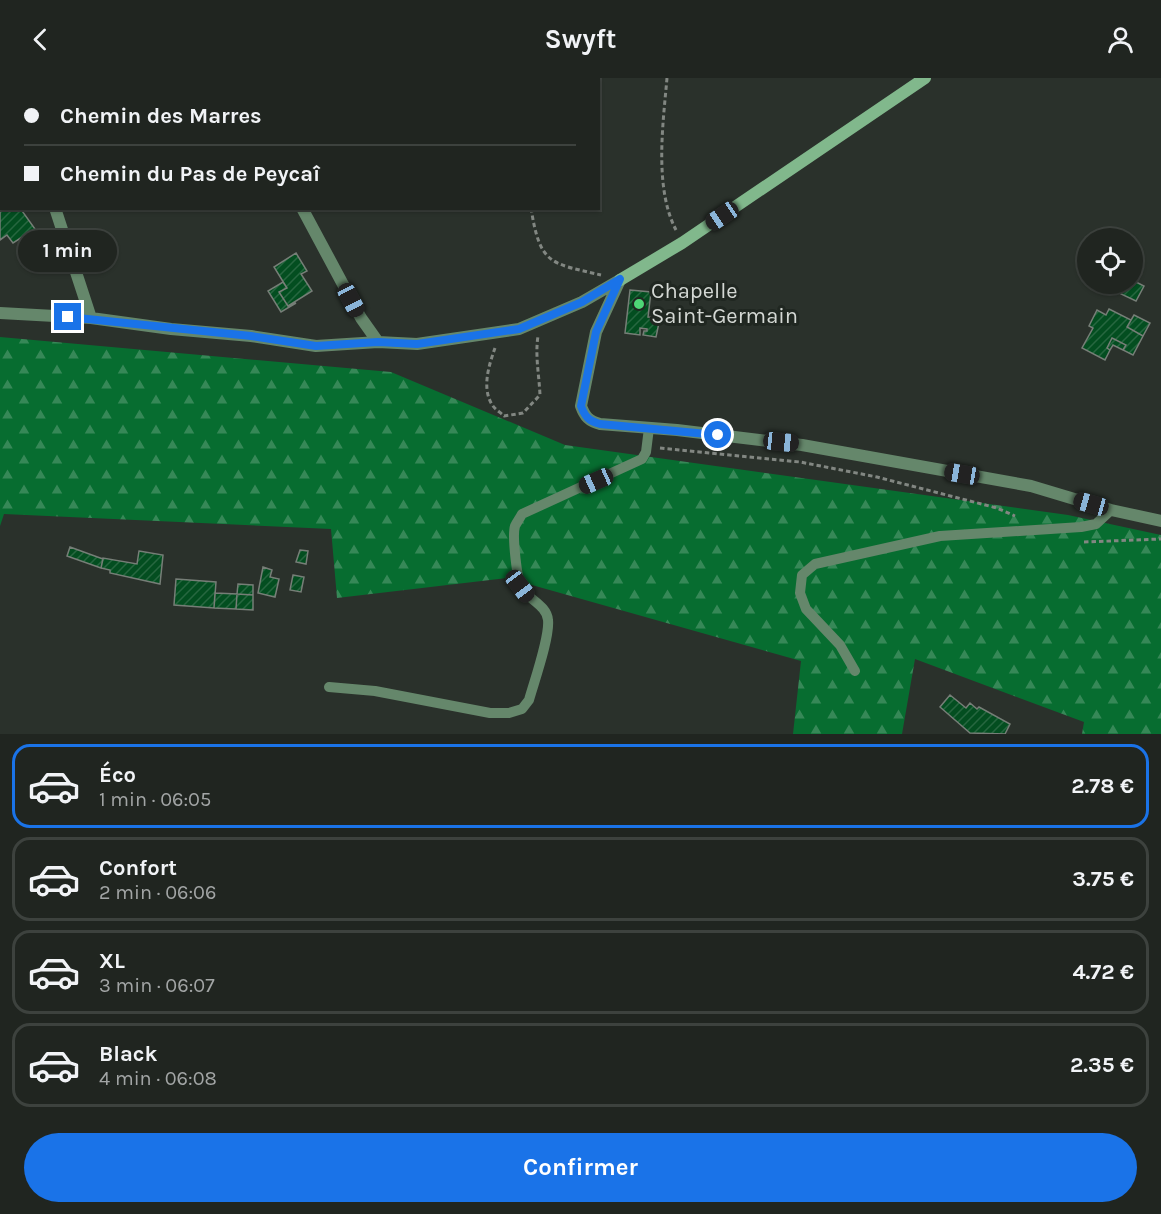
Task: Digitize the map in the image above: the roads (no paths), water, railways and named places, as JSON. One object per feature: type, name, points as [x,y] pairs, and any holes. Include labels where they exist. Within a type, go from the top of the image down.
[{"type":"street","points":[[0,313],[91,318],[171,329],[251,336],[316,346],[378,342],[417,344],[519,329],[582,302],[682,243],[925,78]]},
{"type":"street","points":[[56,210],[91,318]]},
{"type":"street","points":[[303,210],[361,318],[378,342]]},
{"type":"street","points":[[620,279],[596,332],[581,406],[584,415],[590,421],[600,424],[802,445],[1031,486],[1111,510],[1161,521]]},
{"type":"lane","points":[[329,687],[375,692],[490,713],[509,713],[522,709],[529,700],[547,634],[548,619],[544,609],[529,598],[520,586],[514,537],[515,526],[522,514],[642,459],[649,428]]},
{"type":"lane","points":[[855,671],[840,645],[806,609],[800,593],[802,575],[815,564],[940,536],[1081,527],[1096,524],[1111,510]]},
{"type":"place","name":"Chapelle Saint-Germain","points":[[639,304]]}]
